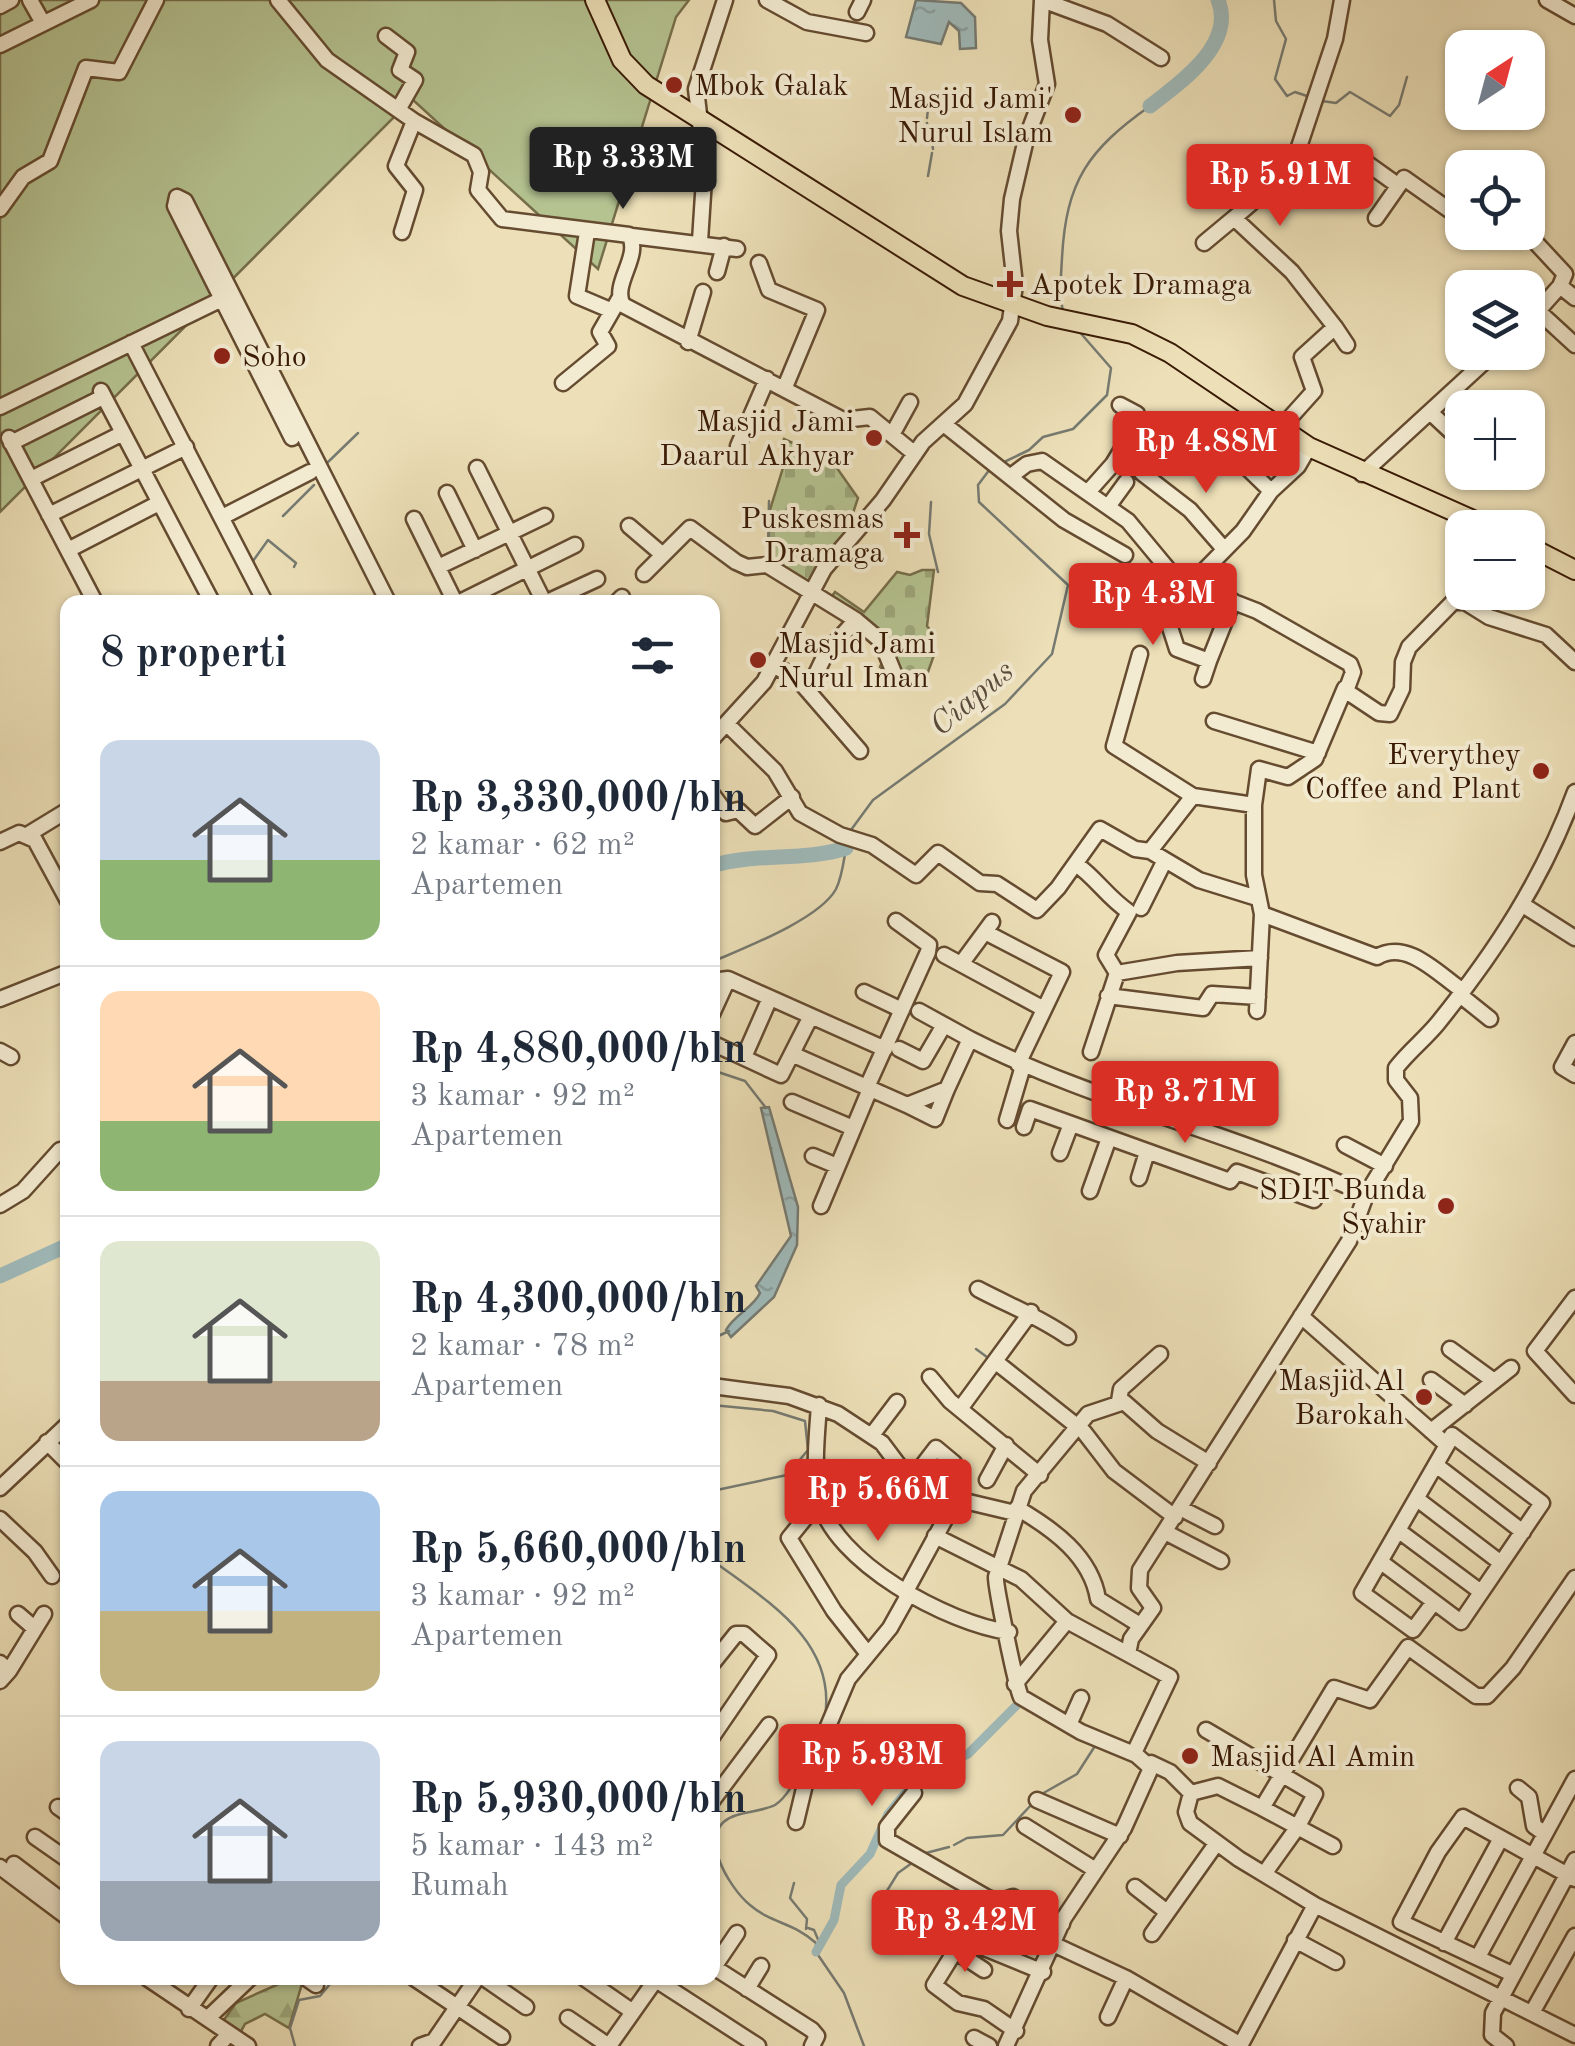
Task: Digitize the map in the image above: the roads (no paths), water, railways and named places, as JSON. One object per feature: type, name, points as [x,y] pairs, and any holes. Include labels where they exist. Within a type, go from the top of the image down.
[{"type":"main road","points":[[595,0],[630,72],[931,268],[1014,306],[1132,334],[1170,352],[1309,448],[1362,474],[1457,510]]},
{"type":"main road","points":[[1545,555],[1575,570]]},
{"type":"street","points":[[0,6],[11,0]]},
{"type":"street","points":[[30,0],[43,23]]},
{"type":"street","points":[[0,209],[23,176],[50,161],[83,71],[92,66],[119,72],[156,0]]},
{"type":"street","points":[[278,0],[317,51],[414,121],[474,155],[480,172],[478,190],[502,219],[730,247],[717,272]]},
{"type":"street","points":[[700,242],[705,164],[696,118],[698,73],[724,0]]},
{"type":"street","points":[[767,0],[812,23],[866,33]]},
{"type":"street","points":[[789,13],[799,0]]},
{"type":"street","points":[[720,731],[773,666],[810,590],[915,454],[976,389],[1014,306],[1009,232],[1012,199],[1026,139],[1047,84],[1040,40],[1042,0],[1096,18],[1161,58]]},
{"type":"street","points":[[1204,243],[1292,168],[1336,39],[1342,0]]},
{"type":"street","points":[[0,45],[85,2]]},
{"type":"street","points":[[386,36],[408,52],[400,70],[433,89]]},
{"type":"street","points":[[398,110],[415,80]]},
{"type":"street","points":[[402,232],[415,190],[396,166],[414,121]]},
{"type":"street","points":[[1368,164],[1396,184]]},
{"type":"street","points":[[1292,168],[1316,199]]},
{"type":"street","points":[[1376,218],[1396,184],[1409,179],[1445,206]]},
{"type":"street","points":[[374,595],[220,300],[175,206],[177,197],[185,202],[384,595]]},
{"type":"street","points":[[1234,218],[1292,272],[1347,345]]},
{"type":"street","points":[[587,232],[576,296],[615,305],[785,387],[843,420],[868,417],[915,454]]},
{"type":"street","points":[[563,383],[608,346],[600,332],[615,305],[632,236]]},
{"type":"street","points":[[1544,250],[1563,268],[1560,286],[1545,303]]},
{"type":"street","points":[[759,262],[769,290],[817,310],[785,387]]},
{"type":"street","points":[[1560,286],[1575,298]]},
{"type":"street","points":[[688,342],[703,292]]},
{"type":"street","points":[[0,407],[220,300]]},
{"type":"street","points":[[1545,324],[1575,345]]},
{"type":"street","points":[[1279,430],[1314,391],[1302,357],[1335,327]]},
{"type":"street","points":[[131,343],[261,595]]},
{"type":"street","points":[[1362,474],[1477,370]]},
{"type":"street","points":[[738,446],[768,379]]},
{"type":"street","points":[[91,595],[10,440],[102,394],[208,595]]},
{"type":"street","points":[[893,433],[910,402]]},
{"type":"street","points":[[1089,491],[1113,464],[1138,422],[1137,414],[1120,405]]},
{"type":"street","points":[[1432,413],[1445,426]]},
{"type":"street","points":[[944,425],[1064,520],[1126,555]]},
{"type":"street","points":[[1204,426],[1271,491]]},
{"type":"street","points":[[31,480],[123,432]]},
{"type":"street","points":[[49,515],[186,447]]},
{"type":"street","points":[[1188,588],[1271,491],[1298,466],[1309,448]]},
{"type":"street","points":[[1152,451],[1141,472],[1182,503],[1224,549]]},
{"type":"street","points":[[1009,474],[1037,460],[1110,504],[1188,588],[1233,601],[1350,664],[1353,672],[1318,754],[1290,776],[1258,769],[1254,805],[1257,898],[1262,914],[1258,1004],[1208,994],[1203,1008],[1108,996]]},
{"type":"street","points":[[477,468],[541,595]]},
{"type":"street","points":[[222,517],[310,472]]},
{"type":"street","points":[[1110,504],[1126,482]]},
{"type":"street","points":[[447,493],[475,550]]},
{"type":"street","points":[[68,550],[159,503]]},
{"type":"street","points":[[438,567],[545,516]]},
{"type":"street","points":[[414,518],[453,595]]},
{"type":"street","points":[[629,526],[662,555]]},
{"type":"street","points":[[644,574],[690,528],[736,562],[747,567],[763,563],[856,620],[878,638],[894,673]]},
{"type":"street","points":[[472,595],[575,546]]},
{"type":"street","points":[[560,595],[597,578]]},
{"type":"street","points":[[1203,679],[1233,601]]},
{"type":"street","points":[[1346,688],[1379,713],[1392,712],[1402,689],[1407,651],[1432,619],[1456,601],[1546,636],[1575,662]]},
{"type":"street","points":[[1133,603],[1168,621],[1177,649],[1209,662]]},
{"type":"street","points":[[808,691],[826,653],[856,620]]},
{"type":"street","points":[[1140,654],[1114,746],[1193,796],[1254,805]]},
{"type":"street","points":[[773,666],[795,676],[860,751]]},
{"type":"street","points":[[1214,721],[1318,754]]},
{"type":"street","points":[[727,724],[775,771],[803,815],[857,840],[916,875],[934,854],[940,853],[980,883],[996,884],[1036,910],[1100,829],[1135,849],[1150,851],[1199,880],[1257,898]]},
{"type":"street","points":[[1128,1654],[1153,1606],[1139,1588],[1138,1574],[1354,1234],[1366,1195],[1411,1121],[1410,1098],[1396,1080],[1396,1068],[1461,993],[1523,905],[1550,856],[1575,792]]},
{"type":"street","points":[[1150,851],[1193,796]]},
{"type":"street","points":[[720,805],[726,813],[738,810],[755,826],[792,797]]},
{"type":"street","points":[[0,842],[14,834],[28,835],[60,815]]},
{"type":"street","points":[[28,835],[60,885]]},
{"type":"street","points":[[1141,908],[1164,862]]},
{"type":"street","points":[[1076,864],[1092,876],[1102,894],[1128,912],[1107,947],[1106,956],[1117,973]]},
{"type":"street","points":[[1523,905],[1575,938]]},
{"type":"street","points":[[1262,914],[1342,947],[1410,954],[1490,1018]]},
{"type":"street","points":[[821,1206],[869,1088],[892,1049],[902,1010],[929,945],[896,921]]},
{"type":"street","points":[[961,964],[988,927],[1061,970],[1021,1065],[1007,1120]]},
{"type":"street","points":[[944,954],[1044,1009]]},
{"type":"street","points":[[1117,973],[1177,963],[1260,958]]},
{"type":"street","points":[[1091,1052],[1117,973]]},
{"type":"street","points":[[0,1000],[60,975]]},
{"type":"street","points":[[720,980],[923,1061],[944,1025]]},
{"type":"street","points":[[864,992],[902,1010]]},
{"type":"street","points":[[744,1057],[770,998]]},
{"type":"street","points":[[919,1011],[1021,1065],[1249,1146],[1366,1195]]},
{"type":"street","points":[[720,1046],[781,1075],[811,1016]]},
{"type":"street","points":[[794,1055],[935,1119],[970,1039]]},
{"type":"street","points":[[1575,1043],[1562,1067],[1575,1075]]},
{"type":"street","points":[[907,1105],[947,1089]]},
{"type":"street","points":[[792,1102],[853,1128]]},
{"type":"street","points":[[1024,1127],[1030,1109],[1230,1181],[1249,1146]]},
{"type":"street","points":[[1060,1153],[1071,1124]]},
{"type":"street","points":[[1090,1191],[1109,1138]]},
{"type":"street","points":[[1345,1145],[1384,1166]]},
{"type":"street","points":[[0,1205],[23,1192],[60,1150]]},
{"type":"street","points":[[1139,1178],[1147,1152]]},
{"type":"street","points":[[813,1156],[837,1166]]},
{"type":"street","points":[[1238,1172],[1314,1200]]},
{"type":"street","points":[[978,1289],[1020,1312],[1031,1312],[1068,1337]]},
{"type":"street","points":[[1575,1298],[1535,1352],[1575,1395]]},
{"type":"street","points":[[960,1409],[1031,1312]]},
{"type":"street","points":[[1301,1316],[1443,1434],[1542,1503],[1462,1622],[1381,1562]]},
{"type":"street","points":[[1450,1350],[1494,1381]]},
{"type":"street","points":[[1119,1402],[1121,1389],[1160,1354]]},
{"type":"street","points":[[996,1362],[1081,1430],[1114,1471],[1177,1512],[1216,1526]]},
{"type":"street","points":[[1434,1602],[1413,1630],[1362,1593],[1436,1465],[1443,1434],[1465,1404],[1511,1368]]},
{"type":"street","points":[[930,1377],[960,1409],[1040,1475]]},
{"type":"street","points":[[1430,1380],[1465,1404]]},
{"type":"street","points":[[720,1387],[819,1405],[872,1435],[913,1478],[954,1503],[1016,1511],[1056,1534],[1084,1562],[1098,1599],[1140,1625]]},
{"type":"street","points":[[872,1435],[896,1402]]},
{"type":"street","points":[[1119,1402],[1209,1463]]},
{"type":"street","points":[[1119,1402],[1088,1414],[1081,1430],[1024,1490],[995,1590],[1009,1632],[1015,1684],[1021,1696],[1069,1725],[1170,1772],[1191,1792]]},
{"type":"street","points":[[819,1405],[819,1502],[842,1540],[907,1593],[984,1627],[1009,1632]]},
{"type":"street","points":[[0,1488],[60,1431]]},
{"type":"street","points":[[47,1442],[60,1455]]},
{"type":"street","points":[[987,1480],[1006,1446]]},
{"type":"street","points":[[796,1822],[807,1776],[848,1679],[907,1593],[954,1503],[953,1462],[937,1448],[913,1478]]},
{"type":"street","points":[[1436,1465],[1523,1532]]},
{"type":"street","points":[[1417,1499],[1502,1563]]},
{"type":"street","points":[[819,1502],[789,1538],[834,1611],[868,1654]]},
{"type":"street","points":[[0,1519],[52,1576]]},
{"type":"street","points":[[1399,1530],[1482,1592]]},
{"type":"street","points":[[1165,1532],[1221,1561]]},
{"type":"street","points":[[935,1536],[1021,1579],[1067,1621],[1170,1677],[1134,1754]]},
{"type":"street","points":[[1262,1808],[1334,1688],[1370,1700],[1408,1647],[1476,1696],[1486,1696],[1513,1668],[1575,1578]]},
{"type":"street","points":[[18,1614],[33,1627]]},
{"type":"street","points":[[3,1672],[44,1614]]},
{"type":"street","points":[[1015,1684],[1067,1621]]},
{"type":"street","points":[[720,1654],[736,1634],[754,1642],[768,1655],[720,1725]]},
{"type":"street","points":[[1069,1725],[1081,1698]]},
{"type":"street","points":[[720,1790],[769,1725]]},
{"type":"street","points":[[1206,1730],[1315,1794],[1297,1828],[1264,1874]]},
{"type":"street","points":[[1006,2046],[1062,1924],[1094,1869],[1120,1836],[1151,1763]]},
{"type":"street","points":[[1478,1957],[1575,1779]]},
{"type":"street","points":[[1191,1792],[1218,1786],[1333,1846]]},
{"type":"street","points":[[1518,1788],[1528,1798],[1534,1826],[1545,1834]]},
{"type":"street","points":[[1191,1792],[1188,1818],[1216,1844],[1316,1905],[1575,2035]]},
{"type":"street","points":[[914,1793],[887,1827],[887,1840],[988,1898],[999,1902],[1013,1898],[1062,1924]]},
{"type":"street","points":[[1037,1800],[1120,1836]]},
{"type":"street","points":[[1512,1974],[1401,1922],[1438,1852],[1464,1817],[1571,1877]]},
{"type":"street","points":[[1026,1826],[1094,1869]]},
{"type":"street","points":[[35,1836],[60,1854]]},
{"type":"street","points":[[1444,1944],[1500,1840]]},
{"type":"street","points":[[1152,1934],[1216,1844]]},
{"type":"street","points":[[1506,2046],[1492,2040],[1490,2022],[1500,1995],[1571,1877],[1575,1860]]},
{"type":"street","points":[[7,1865],[60,1900]]},
{"type":"street","points":[[7,1865],[60,1911]]},
{"type":"street","points":[[1135,1887],[1167,1912]]},
{"type":"street","points":[[988,1898],[934,1982],[936,1988],[966,2007],[984,2009],[1016,2031]]},
{"type":"street","points":[[884,1902],[959,1946],[984,1970]]},
{"type":"street","points":[[1055,1946],[1126,1978],[1241,2046],[1316,1905]]},
{"type":"street","points":[[720,1957],[737,1933]]},
{"type":"street","points":[[1533,2012],[1575,1936]]},
{"type":"street","points":[[1295,1940],[1336,1962]]},
{"type":"street","points":[[982,1946],[1043,1972]]},
{"type":"street","points":[[746,1989],[761,1966]]},
{"type":"street","points":[[720,1970],[812,2030],[817,2036],[812,2046]]},
{"type":"street","points":[[1108,2017],[1126,1978]]},
{"type":"street","points":[[156,1985],[209,2018],[224,2040],[248,2046]]},
{"type":"street","points":[[189,2009],[206,1985]]},
{"type":"street","points":[[209,2018],[243,1985]]},
{"type":"street","points":[[424,1985],[502,2037]]},
{"type":"street","points":[[432,2044],[474,1985]]},
{"type":"street","points":[[491,1985],[526,2007]]},
{"type":"street","points":[[594,1985],[634,2012]]},
{"type":"street","points":[[568,2018],[609,2046],[651,1985]]},
{"type":"street","points":[[666,1985],[758,2046]]},
{"type":"street","points":[[974,2038],[989,2046]]},
{"type":"water","points":[[916,0],[961,3],[975,17],[976,48],[960,49],[959,31],[949,22],[941,44],[906,37]]},
{"type":"water","points":[[769,1107],[798,1207],[797,1245],[774,1297],[731,1337],[726,1330],[757,1298],[760,1293],[756,1286],[791,1236],[761,1108]]},
{"type":"waterway","points":[[1150,106],[1189,74],[1212,47],[1219,32],[1218,0]]},
{"type":"waterway","points":[[1274,0],[1276,21],[1286,39],[1275,79],[1287,96],[1295,92],[1310,97]]},
{"type":"waterway","points":[[1322,101],[1336,103],[1350,92],[1390,116],[1399,105],[1407,77]]},
{"type":"waterway","name":"Ciapus","points":[[1063,311],[1064,231],[1075,188],[1096,153],[1150,106]]},
{"type":"waterway","points":[[927,118],[928,109]]},
{"type":"waterway","points":[[927,123],[929,133]]},
{"type":"waterway","points":[[931,136],[933,149]]},
{"type":"waterway","points":[[928,176],[932,153]]},
{"type":"waterway","name":"Ciapus","points":[[1002,463],[1029,450],[1043,437],[1073,429],[1107,395],[1111,368],[1077,329]]},
{"type":"waterway","points":[[327,463],[358,433]]},
{"type":"waterway","name":"Ciapus","points":[[848,834],[873,800],[1005,704],[1052,654],[1068,585],[979,502],[978,485],[990,469]]},
{"type":"waterway","points":[[283,516],[314,485]]},
{"type":"waterway","points":[[768,559],[769,501]]},
{"type":"waterway","points":[[931,502],[929,534],[938,572]]},
{"type":"waterway","points":[[253,561],[268,540],[296,563],[294,567]]},
{"type":"waterway","name":"Ciapus","points":[[720,958],[798,922],[827,900],[838,884],[847,842]]},
{"type":"waterway","points":[[720,864],[846,848]]},
{"type":"waterway","name":"Ciapus","points":[[720,1073],[745,1081],[766,1108]]},
{"type":"waterway","points":[[0,1276],[60,1249]]},
{"type":"waterway","name":"Ciapus","points":[[720,1335],[729,1331]]},
{"type":"waterway","points":[[976,1349],[991,1360]]},
{"type":"waterway","name":"Ciapus","points":[[720,1406],[773,1411],[805,1421],[808,1450],[787,1475],[720,1489]]},
{"type":"waterway","name":"Ciapus","points":[[720,1566],[774,1607],[808,1644],[820,1666],[826,1690],[825,1717]]},
{"type":"waterway","points":[[816,1952],[834,1920],[841,1885],[870,1854],[888,1814],[921,1774],[968,1754],[1016,1706]]},
{"type":"waterway","points":[[1040,1795],[1077,1774],[1095,1746]]},
{"type":"waterway","name":"Ciapus","points":[[720,1828],[737,1815],[780,1801],[806,1760]]},
{"type":"waterway","points":[[954,1845],[967,1838],[1003,1835],[1032,1804]]},
{"type":"waterway","points":[[922,1854],[949,1847]]},
{"type":"waterway","name":"Ciapus","points":[[720,1861],[733,1886],[758,1911],[816,1943],[816,1952],[844,1993],[864,2046]]},
{"type":"waterway","points":[[885,1894],[898,1873],[912,1863]]},
{"type":"waterway","points":[[794,1883],[790,1898],[807,1919],[806,1929]]},
{"type":"waterway","points":[[808,1928],[814,1930],[820,1944]]},
{"type":"waterway","points":[[295,2046],[290,2028],[299,2000],[320,1996],[329,1985]]},
{"type":"place","name":"Mbok Galak","points":[[674,85]]},
{"type":"place","name":"Masjid Jami' Nurul Islam","points":[[1073,115]]},
{"type":"place","name":"Apotek Dramaga","points":[[1010,284]]},
{"type":"place","name":"Soho","points":[[222,356]]},
{"type":"place","name":"Masjid Jami Daarul Akhyar","points":[[874,438]]},
{"type":"place","name":"Puskesmas Dramaga","points":[[907,535]]},
{"type":"place","name":"Masjid Jami Nurul Iman","points":[[758,660]]},
{"type":"place","name":"Everythey Coffee and Plant","points":[[1541,771]]},
{"type":"place","name":"SDIT Bunda Syahir","points":[[1446,1206]]},
{"type":"place","name":"Masjid Al Barokah","points":[[1424,1397]]},
{"type":"place","name":"Masjid Al Amin","points":[[1190,1756]]}]
